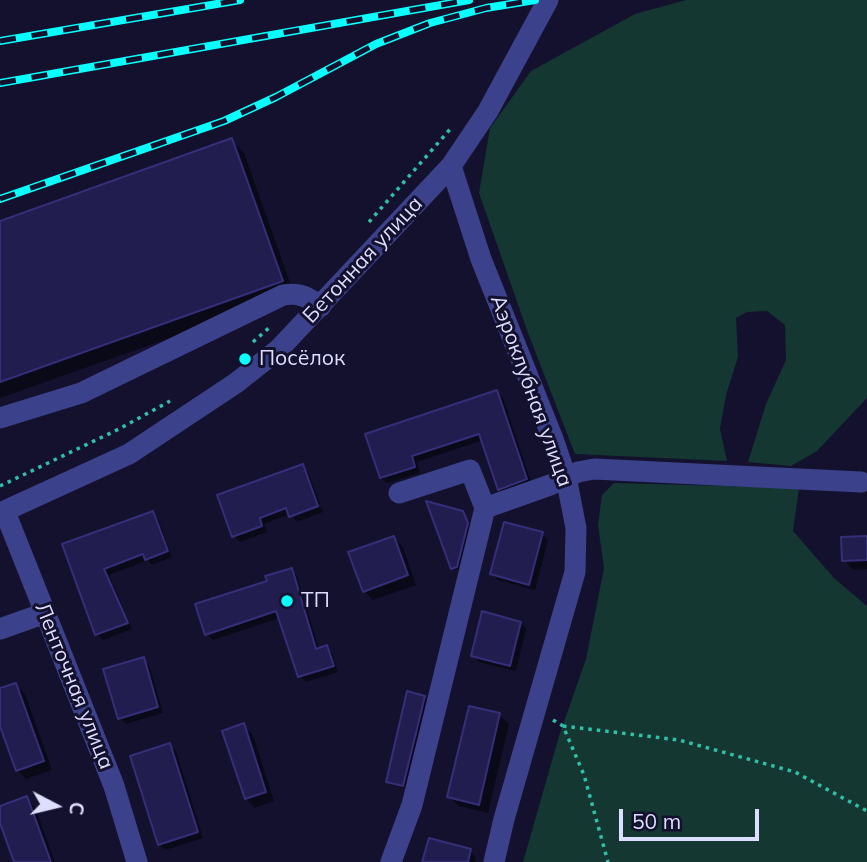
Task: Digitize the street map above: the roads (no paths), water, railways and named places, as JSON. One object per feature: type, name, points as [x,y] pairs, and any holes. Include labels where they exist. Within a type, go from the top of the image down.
[{"type":"street","name":"Бетонная улица","points":[[3,513],[129,454],[187,418],[279,349],[451,166],[488,111],[548,0]]},
{"type":"street","name":"Аэроклубная улица","points":[[451,166],[481,259],[553,439],[566,477],[576,528],[575,572],[494,862]]},
{"type":"street","points":[[0,418],[81,393],[283,295],[295,293],[306,296],[321,306]]},
{"type":"street","points":[[485,508],[594,469],[861,482]]},
{"type":"street","points":[[391,862],[412,805],[485,508],[470,470],[399,493]]},
{"type":"street","name":"Ленточная улица","points":[[3,513],[114,786],[137,862]]},
{"type":"street","points":[[0,629],[45,613]]},
{"type":"railway","points":[[0,41],[240,0]]},
{"type":"railway","points":[[0,83],[469,0]]},
{"type":"railway","points":[[0,199],[224,121],[376,44],[430,23],[486,8],[535,0]]},
{"type":"place","name":"Посёлок","points":[[245,359]]},
{"type":"place","name":"ТП","points":[[287,601]]}]
